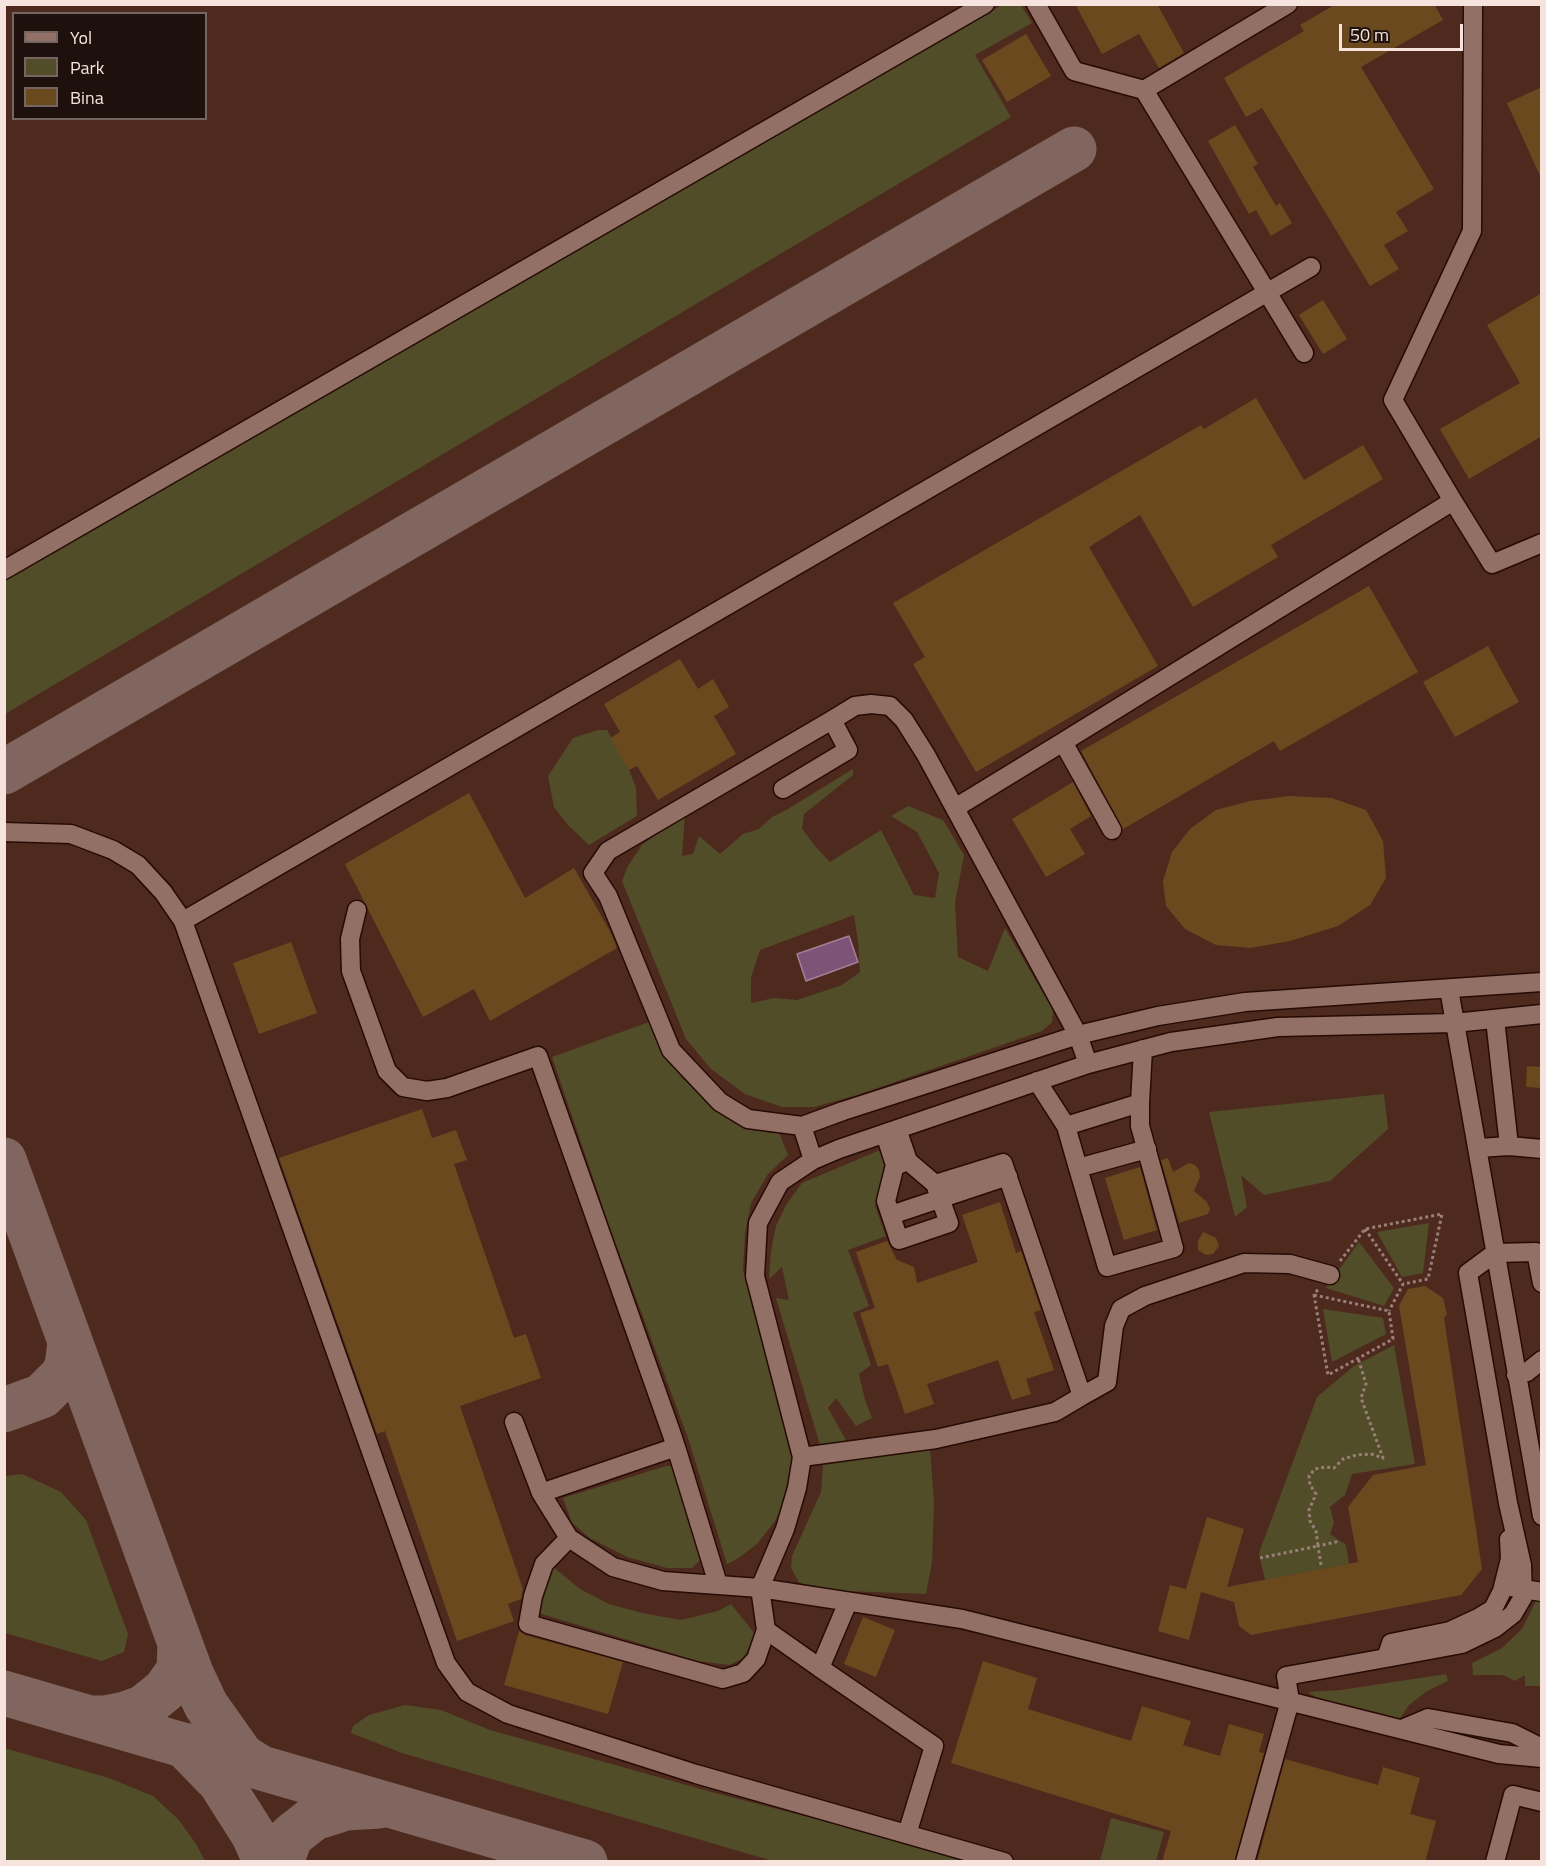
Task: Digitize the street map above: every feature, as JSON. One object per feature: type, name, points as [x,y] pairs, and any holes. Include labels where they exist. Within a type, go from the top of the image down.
[{"type":"street","points":[[4,570],[985,4]]},
{"type":"street","points":[[1036,4],[1074,70],[1144,90],[1304,353]]},
{"type":"street","points":[[1144,90],[1288,4]]},
{"type":"street","points":[[1473,4],[1472,231],[1393,400],[1492,564],[1542,543]]},
{"type":"street","points":[[183,921],[1311,267]]},
{"type":"street","points":[[955,808],[1454,501]]},
{"type":"street","points":[[1088,1064],[1078,1035],[955,808],[904,720],[890,706],[871,704],[855,706],[608,851],[593,873],[608,897],[671,1050],[720,1102],[748,1119],[802,1126],[1078,1035],[1158,1016],[1245,1002],[1542,982]]},
{"type":"street","points":[[783,789],[848,750],[832,720]]},
{"type":"street","points":[[1063,742],[1112,830]]},
{"type":"street","points":[[4,832],[71,834],[113,850],[138,865],[163,892],[183,921],[446,1663],[467,1692],[519,1718],[696,1774],[1004,1862]]},
{"type":"street","points":[[357,910],[350,939],[351,971],[387,1071],[403,1087],[427,1091],[447,1088],[538,1056],[676,1447],[718,1584]]},
{"type":"street","points":[[1449,989],[1542,1516]]},
{"type":"street","points":[[568,1538],[544,1564],[533,1596],[528,1624],[723,1679],[743,1673],[756,1659],[766,1630],[760,1588],[785,1528],[797,1488],[802,1457],[755,1276],[758,1223],[780,1182],[813,1160],[1036,1081],[1088,1064],[1171,1042],[1278,1027],[1454,1023],[1542,1014]]},
{"type":"street","points":[[1495,1018],[1509,1146]]},
{"type":"street","points":[[1036,1081],[1066,1126],[1107,1267],[1174,1248],[1140,1126],[1143,1050]]},
{"type":"street","points":[[1066,1126],[1140,1103]]},
{"type":"street","points":[[802,1126],[813,1160]]},
{"type":"street","points":[[891,1131],[902,1163],[938,1191],[949,1223],[899,1240],[886,1201],[902,1163]]},
{"type":"street","points":[[1478,1148],[1509,1146],[1542,1149]]},
{"type":"street","points":[[1078,1168],[1147,1149]]},
{"type":"street","points":[[891,1215],[938,1191],[1008,1176],[1082,1396]]},
{"type":"street","points":[[1533,1591],[1522,1565],[1508,1503],[1468,1273],[1495,1253],[1536,1252],[1542,1283]]},
{"type":"street","points":[[802,1457],[936,1439],[1055,1412],[1107,1382],[1114,1326],[1120,1309],[1145,1296],[1244,1263],[1290,1264],[1330,1275]]},
{"type":"street","points":[[1516,1375],[1527,1372],[1542,1360]]},
{"type":"street","points":[[514,1422],[542,1493],[568,1538],[613,1567],[663,1581],[760,1588],[962,1619],[1499,1754],[1542,1758]]},
{"type":"street","points":[[542,1493],[676,1447]]},
{"type":"street","points":[[1386,1658],[1391,1643],[1450,1631],[1493,1608],[1504,1586],[1510,1559],[1508,1503]]},
{"type":"street","points":[[1504,1586],[1533,1591]]},
{"type":"street","points":[[1245,1862],[1290,1701],[1286,1676],[1462,1644],[1495,1628],[1513,1614],[1523,1597],[1533,1591]]},
{"type":"street","points":[[820,1668],[848,1602]]},
{"type":"street","points":[[766,1630],[934,1746],[907,1834]]},
{"type":"street","points":[[1402,1729],[1428,1718],[1512,1733],[1542,1748]]},
{"type":"street","points":[[1495,1862],[1513,1795],[1542,1802]]},
{"type":"path","points":[[1442,1214],[1428,1279],[1403,1284],[1389,1311],[1393,1339],[1328,1375],[1314,1295],[1365,1229],[1442,1214]]},
{"type":"path","points":[[1365,1229],[1403,1284]]},
{"type":"path","points":[[1314,1295],[1389,1311]]},
{"type":"path","points":[[1321,1565],[1316,1531],[1310,1521],[1309,1510],[1316,1494],[1310,1485],[1309,1476],[1316,1469],[1334,1468],[1343,1459],[1356,1455],[1371,1454],[1383,1458],[1361,1398],[1366,1384],[1358,1358]]},
{"type":"path","points":[[1260,1558],[1340,1541]]},
{"type":"shaded area","points":[[5,5],[1541,5],[1541,1861],[5,1861]]},
{"type":"shaded area","points":[[849,936],[858,962],[806,981],[797,954]]},
{"type":"green space","points":[[1002,5],[1021,5],[1032,23],[975,55],[1011,117],[5,714],[4,579]]},
{"type":"green space","points":[[598,730],[607,730],[629,770],[636,788],[637,816],[589,845],[568,825],[554,807],[548,776],[573,738]]},
{"type":"green space","points":[[853,769],[853,775],[804,814],[802,829],[830,862],[881,830],[914,895],[935,898],[939,873],[917,832],[891,816],[908,806],[943,820],[964,855],[955,903],[958,957],[988,971],[1005,928],[1053,1010],[1052,1022],[1042,1031],[857,1095],[814,1107],[782,1107],[745,1094],[711,1069],[686,1039],[622,881],[628,866],[642,845],[685,814],[682,856],[693,854],[699,836],[720,854],[743,834],[759,829],[772,817]],"holes":[[[854,915],[860,972],[842,985],[797,1000],[774,998],[751,1003],[751,978],[760,950]]]},
{"type":"green space","points":[[649,1022],[661,1047],[682,1078],[714,1108],[738,1121],[769,1133],[779,1133],[788,1155],[768,1174],[751,1203],[745,1233],[743,1270],[792,1436],[793,1463],[789,1493],[775,1521],[757,1544],[727,1564],[688,1438],[610,1228],[552,1057]]},
{"type":"green space","points":[[1384,1094],[1388,1129],[1330,1181],[1264,1195],[1241,1175],[1247,1207],[1235,1217],[1209,1112]]},
{"type":"green space","points":[[880,1150],[885,1165],[875,1206],[886,1236],[848,1250],[869,1306],[853,1313],[871,1365],[859,1374],[872,1418],[856,1426],[836,1398],[828,1408],[847,1442],[820,1445],[776,1298],[789,1300],[782,1267],[769,1279],[776,1226],[786,1205],[802,1183]]},
{"type":"green space","points":[[1429,1223],[1423,1273],[1402,1277],[1377,1232]]},
{"type":"green space","points":[[1359,1242],[1394,1288],[1384,1306],[1326,1288]]},
{"type":"green space","points":[[1323,1309],[1383,1318],[1386,1334],[1332,1362]]},
{"type":"green space","points":[[1394,1345],[1415,1464],[1352,1474],[1345,1495],[1330,1507],[1334,1523],[1330,1534],[1346,1545],[1349,1564],[1265,1580],[1259,1553],[1317,1397],[1354,1366]]},
{"type":"green space","points":[[930,1447],[934,1503],[932,1562],[926,1594],[817,1590],[799,1582],[791,1568],[792,1556],[821,1492],[823,1465]]},
{"type":"green space","points":[[666,1466],[673,1466],[679,1473],[701,1559],[692,1568],[667,1568],[627,1557],[590,1538],[572,1523],[563,1498]]},
{"type":"green space","points":[[22,1474],[61,1492],[86,1520],[128,1634],[124,1652],[102,1661],[5,1633],[5,1476]]},
{"type":"green space","points":[[552,1566],[580,1589],[609,1604],[642,1613],[681,1620],[718,1611],[731,1604],[755,1634],[744,1658],[729,1665],[698,1661],[535,1612]]},
{"type":"green space","points":[[1538,1597],[1541,1598],[1541,1686],[1525,1686],[1525,1675],[1515,1681],[1503,1675],[1473,1675],[1472,1663],[1502,1648],[1522,1629]]},
{"type":"green space","points":[[1446,1674],[1448,1681],[1427,1691],[1409,1705],[1399,1720],[1323,1702],[1308,1692],[1341,1690]]},
{"type":"green space","points":[[405,1705],[441,1710],[490,1730],[715,1793],[971,1859],[970,1862],[773,1861],[402,1753],[351,1733],[353,1726],[369,1715]]},
{"type":"green space","points":[[4,1748],[109,1778],[153,1796],[179,1820],[205,1861],[5,1861]]},
{"type":"green space","points":[[1111,1818],[1164,1832],[1156,1861],[1100,1861]]},
{"type":"building","points":[[1075,4],[1157,4],[1184,53],[1159,68],[1139,34],[1102,54]]},
{"type":"building","points":[[1336,4],[1434,4],[1443,20],[1361,67],[1434,189],[1396,212],[1408,231],[1384,245],[1399,269],[1370,286],[1262,108],[1246,117],[1224,78],[1304,31],[1300,25]]},
{"type":"building","points":[[1026,34],[1051,76],[1007,102],[982,60]]},
{"type":"building","points":[[1542,87],[1542,180],[1507,103]]},
{"type":"building","points":[[1235,125],[1258,164],[1253,167],[1276,206],[1280,203],[1292,223],[1271,236],[1256,210],[1249,214],[1208,141]]},
{"type":"building","points":[[1542,293],[1542,436],[1469,479],[1440,429],[1520,383],[1487,325]]},
{"type":"building","points":[[1323,300],[1347,339],[1323,354],[1299,315]]},
{"type":"building","points":[[1256,398],[1304,480],[1363,445],[1383,479],[1271,545],[1278,557],[1193,607],[1140,515],[1089,547],[1158,666],[976,772],[913,664],[925,657],[893,603],[1201,425],[1204,429]]},
{"type":"building","points":[[1369,586],[1418,672],[1280,751],[1274,741],[1123,829],[1081,751]]},
{"type":"building","points":[[1488,646],[1519,702],[1455,737],[1423,682]]},
{"type":"building","points":[[680,659],[698,689],[713,679],[729,707],[714,716],[736,754],[658,800],[637,766],[629,770],[610,738],[620,732],[604,704]]},
{"type":"building","points":[[1073,782],[1091,816],[1070,829],[1085,854],[1046,877],[1012,819]]},
{"type":"building","points":[[469,793],[525,898],[574,868],[611,933],[617,948],[490,1021],[474,989],[423,1017],[345,864]]},
{"type":"building","points":[[1290,796],[1332,798],[1366,810],[1383,841],[1386,878],[1370,905],[1338,926],[1290,941],[1250,948],[1216,945],[1185,929],[1166,906],[1163,881],[1172,852],[1190,829],[1216,810],[1250,801]]},
{"type":"building","points":[[291,942],[317,1013],[259,1034],[233,963]]},
{"type":"building","points":[[1527,1066],[1542,1067],[1542,1088],[1526,1087]]},
{"type":"building","points":[[422,1109],[432,1138],[456,1130],[467,1160],[454,1164],[514,1338],[526,1334],[541,1378],[460,1406],[523,1589],[521,1599],[508,1604],[514,1621],[457,1641],[385,1431],[377,1434],[279,1158]]},
{"type":"building","points":[[1168,1158],[1173,1172],[1189,1163],[1195,1165],[1199,1170],[1200,1177],[1194,1191],[1207,1202],[1210,1209],[1208,1214],[1179,1223],[1161,1160]]},
{"type":"building","points":[[1140,1167],[1157,1230],[1124,1240],[1105,1178]]},
{"type":"building","points":[[1000,1202],[1016,1253],[1021,1251],[1041,1310],[1034,1312],[1054,1370],[1026,1379],[1031,1394],[1012,1400],[998,1360],[927,1384],[934,1404],[905,1414],[888,1364],[878,1367],[860,1313],[875,1308],[856,1252],[887,1241],[897,1260],[914,1267],[917,1283],[978,1262],[962,1215]]},
{"type":"building","points":[[1203,1232],[1216,1238],[1219,1246],[1213,1254],[1206,1255],[1198,1250],[1198,1241]]},
{"type":"building","points":[[1425,1286],[1443,1298],[1447,1314],[1444,1318],[1482,1569],[1461,1595],[1251,1635],[1239,1626],[1234,1602],[1201,1592],[1189,1640],[1158,1631],[1170,1585],[1186,1589],[1207,1517],[1244,1529],[1227,1587],[1358,1562],[1348,1507],[1373,1475],[1426,1465],[1399,1306],[1408,1289]]},
{"type":"building","points":[[863,1617],[895,1630],[876,1677],[844,1664]]},
{"type":"building","points":[[519,1631],[525,1635],[623,1662],[608,1714],[504,1685]]},
{"type":"building","points":[[983,1661],[1037,1678],[1028,1709],[1131,1741],[1142,1706],[1191,1721],[1183,1745],[1220,1756],[1229,1724],[1264,1734],[1259,1752],[1264,1753],[1234,1862],[1162,1862],[1171,1831],[951,1763]]},
{"type":"building","points":[[1285,1759],[1378,1785],[1383,1767],[1420,1778],[1410,1814],[1436,1821],[1425,1862],[1257,1862]]},
{"type":"taxiway","points":[[4,772],[1074,149]]},
{"type":"taxiway","points":[[4,1160],[180,1643],[179,1670],[165,1690],[144,1707],[125,1714],[90,1718]]},
{"type":"taxiway","points":[[4,1410],[42,1396],[62,1376],[67,1366],[70,1343]]},
{"type":"taxiway","points":[[180,1643],[206,1705],[242,1756],[258,1766]]},
{"type":"taxiway","points":[[4,1693],[585,1862]]},
{"type":"taxiway","points":[[184,1745],[220,1782],[253,1834],[266,1862]]},
{"type":"taxiway","points":[[281,1862],[291,1836],[314,1818],[346,1808],[379,1806]]}]
